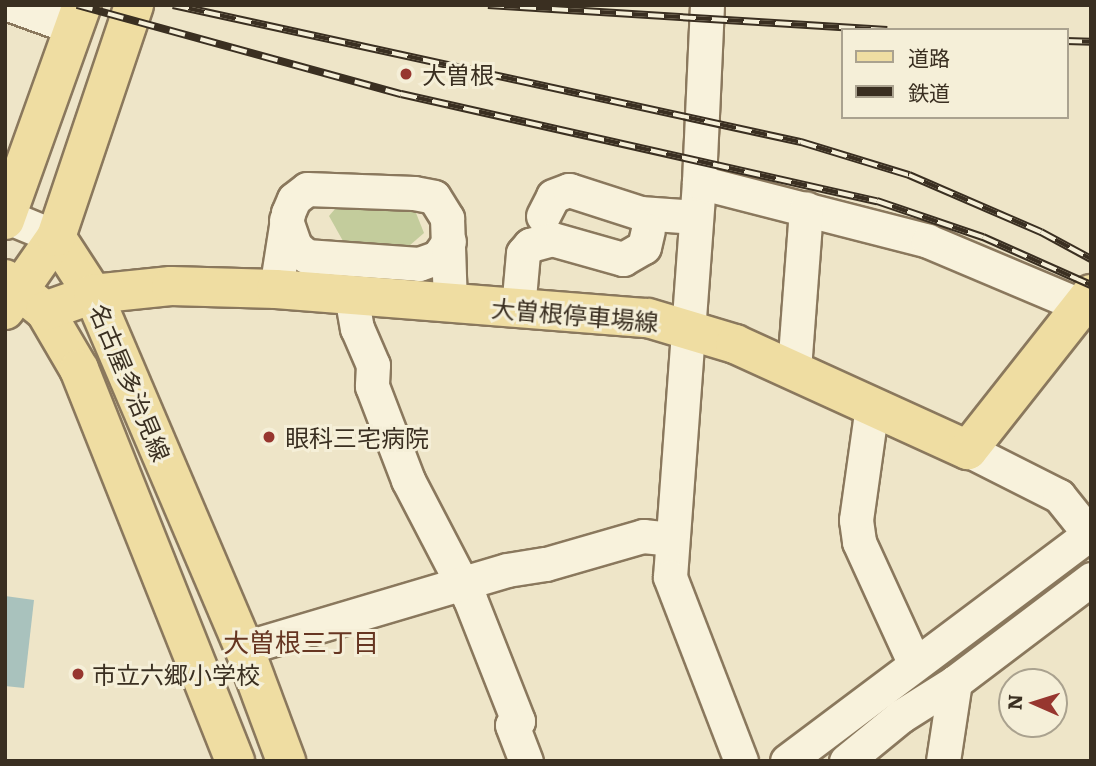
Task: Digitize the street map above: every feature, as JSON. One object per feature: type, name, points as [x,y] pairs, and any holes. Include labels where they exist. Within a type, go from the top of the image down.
[{"type":"main road","points":[[19,298],[56,237],[134,5]]},
{"type":"main road","points":[[6,217],[79,16]]},
{"type":"main road","name":"名古屋多治見線","points":[[56,237],[93,294],[244,648],[286,761]]},
{"type":"main road","name":"大曽根停車場線","points":[[19,298],[171,286],[276,289],[648,318],[686,326],[794,369],[968,450]]},
{"type":"main road","name":"名古屋多治見線","points":[[19,298],[79,369],[235,761]]},
{"type":"main road","points":[[968,450],[1087,303]]},
{"type":"street","points":[[11,5],[79,16]]},
{"type":"street","points":[[707,5],[699,182],[686,326],[670,577],[741,761]]},
{"type":"street","points":[[699,182],[928,241],[1087,303]]},
{"type":"street","points":[[276,289],[286,220],[294,199],[307,189],[414,192],[434,197],[442,206],[449,241],[450,304]]},
{"type":"street","points":[[542,216],[553,196],[569,190],[640,213],[696,217]]},
{"type":"street","points":[[794,369],[806,208]]},
{"type":"street","points":[[6,217],[56,237]]},
{"type":"street","points":[[286,220],[295,246],[306,256],[419,264],[438,257],[449,241]]},
{"type":"street","points":[[518,309],[523,253],[530,245],[552,239],[623,259],[644,247],[648,230]]},
{"type":"street","points":[[351,295],[357,328],[373,365],[372,386],[408,480],[435,526],[518,721],[512,725],[526,761]]},
{"type":"street","points":[[872,406],[856,520],[859,542],[914,662]]},
{"type":"street","points":[[787,761],[914,662],[949,643],[1090,534],[1059,496],[968,450]]},
{"type":"street","points":[[244,648],[460,584],[643,536],[671,539]]},
{"type":"street","points":[[846,761],[901,716],[955,682],[1091,579]]},
{"type":"street","points":[[943,761],[955,682]]},
{"type":"green space","points":[[341,202],[414,208],[424,233],[409,246],[343,241],[329,216]]},
{"type":"water","points":[[5,596],[34,600],[24,688],[5,686]]},
{"type":"railway","points":[[77,5],[401,94],[877,201],[983,237],[1091,285]]},
{"type":"railway","points":[[173,5],[801,142],[909,175],[1041,232],[1091,259]]},
{"type":"railway","points":[[488,5],[855,28]]},
{"type":"railway","points":[[1068,41],[1091,42]]},
{"type":"place","name":"大曽根","points":[[406,74]]},
{"type":"place","name":"眼科三宅病院","points":[[269,437]]},
{"type":"place","name":"市立六郷小学校","points":[[78,674]]},
{"type":"district","name":"大曽根三丁目","points":[[301,641]]}]
